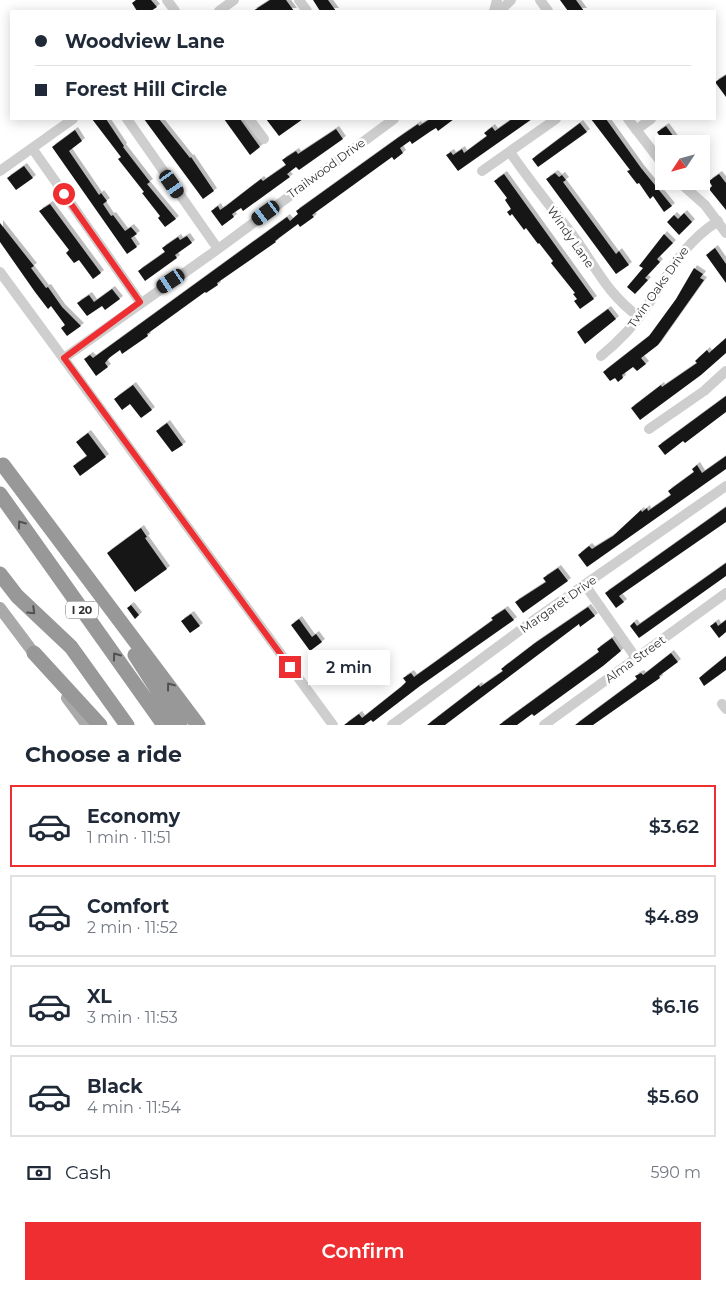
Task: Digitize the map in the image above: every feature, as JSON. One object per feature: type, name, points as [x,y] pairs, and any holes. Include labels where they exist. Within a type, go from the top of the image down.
[{"type":"highway","points":[[2,462],[19,495],[122,637],[180,725]]},
{"type":"highway","points":[[2,462],[198,725]]},
{"type":"highway","name":"I 20","points":[[0,494],[164,725]]},
{"type":"highway","name":"I 20","points":[[0,574],[17,596],[71,648],[127,725]]},
{"type":"highway","points":[[34,653],[100,725]]},
{"type":"main road","points":[[0,608],[87,725]]},
{"type":"street","points":[[166,0],[174,10]]},
{"type":"street","points":[[219,10],[234,0]]},
{"type":"street","points":[[501,10],[511,0]]},
{"type":"street","points":[[0,171],[71,120]]},
{"type":"street","points":[[127,120],[218,249]]},
{"type":"street","points":[[250,120],[264,140]]},
{"type":"street","name":"Trailwood Drive","points":[[64,358],[140,302],[218,249],[393,120]]},
{"type":"street","points":[[482,171],[555,120]]},
{"type":"street","points":[[629,120],[655,154]]},
{"type":"street","points":[[636,130],[650,120]]},
{"type":"street","points":[[32,148],[140,302]]},
{"type":"street","name":"Windy Lane","points":[[510,152],[572,235],[597,275],[623,306],[639,317]]},
{"type":"street","points":[[687,190],[718,221],[726,233]]},
{"type":"street","name":"Twin Oaks Drive","points":[[601,356],[622,338],[639,317],[688,244],[699,233],[718,221]]},
{"type":"street","points":[[0,272],[333,725]]},
{"type":"street","points":[[649,429],[704,391],[726,370]]},
{"type":"street","name":"Margaret Drive","points":[[392,725],[585,585],[726,486]]},
{"type":"street","points":[[585,585],[636,658]]},
{"type":"street","name":"Alma Street","points":[[544,725],[726,593]]},
{"type":"building","points":[[136,0],[151,0],[157,7],[152,10],[136,10],[132,3]]},
{"type":"building","points":[[270,0],[286,0],[293,10],[255,10]]},
{"type":"building","points":[[313,0],[328,0],[335,10],[319,10]]},
{"type":"building","points":[[560,0],[576,0],[583,10],[567,10]]},
{"type":"building","points":[[726,75],[726,97],[716,83],[716,81]]},
{"type":"building","points":[[93,120],[107,120],[123,147],[150,182],[147,184],[176,219],[165,227],[158,218],[160,216],[142,193],[144,192],[118,159],[121,157]]},
{"type":"building","points":[[145,120],[160,120],[191,157],[214,191],[203,199]]},
{"type":"building","points":[[225,120],[241,120],[260,147],[250,155]]},
{"type":"building","points":[[267,120],[302,120],[279,136]]},
{"type":"building","points":[[428,120],[453,120],[438,131],[436,128],[412,144],[410,141],[400,148],[403,153],[394,160],[392,157],[312,215],[314,217],[300,227],[298,224],[276,242],[217,283],[218,285],[205,292],[147,334],[148,336],[122,354],[120,350],[109,358],[105,363],[108,367],[96,376],[84,359],[90,355],[93,358],[287,217],[290,221],[298,214],[296,211],[399,137],[418,124],[419,126]]},
{"type":"building","points":[[511,120],[531,120],[458,171],[446,155],[451,152],[453,155],[462,149],[464,153],[487,136],[484,133],[492,127],[495,131]]},
{"type":"building","points":[[592,120],[607,120],[655,185],[655,190],[659,190],[672,206],[664,212],[653,196],[650,199],[639,183],[637,184],[627,171],[630,170]]},
{"type":"building","points":[[580,123],[587,132],[538,167],[532,159]]},
{"type":"building","points":[[666,126],[672,135],[659,135],[657,132]]},
{"type":"building","points":[[336,129],[343,139],[299,170],[296,167],[287,174],[290,177],[243,211],[241,208],[232,214],[234,217],[222,226],[211,211],[218,206],[220,210],[261,179],[263,181],[286,165],[282,160],[296,151],[298,154]]},
{"type":"building","points":[[75,130],[82,141],[69,151],[99,195],[101,193],[107,201],[103,204],[111,216],[113,215],[125,231],[131,227],[137,234],[131,238],[137,247],[127,254],[52,147]]},
{"type":"building","points":[[24,166],[33,178],[16,190],[7,178]]},
{"type":"building","points":[[555,173],[559,177],[562,175],[566,180],[563,182],[616,254],[619,251],[629,265],[616,274],[546,179]]},
{"type":"building","points":[[504,174],[594,299],[580,309],[574,301],[577,299],[573,294],[575,293],[551,263],[553,261],[526,228],[524,230],[512,214],[510,216],[507,212],[511,209],[505,200],[507,198],[494,181]]},
{"type":"building","points":[[719,174],[726,183],[726,210],[710,190],[712,186],[710,180]]},
{"type":"building","points":[[50,204],[101,273],[93,279],[79,260],[74,263],[66,253],[69,250],[39,211]]},
{"type":"building","points":[[684,213],[692,222],[679,235],[667,222],[674,215],[678,219]]},
{"type":"building","points":[[0,223],[34,266],[31,268],[46,288],[48,287],[62,307],[81,326],[67,336],[61,328],[65,325],[51,306],[48,309],[0,242]]},
{"type":"building","points":[[664,234],[673,243],[657,259],[660,262],[645,278],[648,280],[635,294],[627,287],[643,268],[639,266]]},
{"type":"building","points":[[187,236],[192,243],[175,255],[177,258],[145,281],[138,271],[165,252],[162,248],[178,237],[180,240]]},
{"type":"building","points":[[715,248],[726,264],[726,283],[706,255]]},
{"type":"building","points":[[694,268],[703,274],[700,278],[704,280],[658,345],[641,358],[646,364],[637,371],[633,367],[622,375],[623,378],[618,382],[615,378],[610,381],[603,372],[649,336],[676,299]]},
{"type":"building","points":[[112,289],[120,299],[105,310],[102,306],[87,316],[77,303],[89,295],[94,302]]},
{"type":"building","points":[[608,309],[616,319],[585,344],[577,332]]},
{"type":"building","points":[[726,338],[726,353],[701,375],[640,420],[631,408],[661,385],[662,387],[697,363],[695,361],[707,350],[709,353]]},
{"type":"building","points":[[133,385],[152,410],[141,418],[130,404],[122,410],[114,399]]},
{"type":"building","points":[[726,396],[726,412],[685,443],[683,441],[665,455],[658,446]]},
{"type":"building","points":[[167,423],[183,445],[172,452],[156,431]]},
{"type":"building","points":[[88,433],[106,457],[80,476],[73,466],[87,456],[76,442]]},
{"type":"building","points":[[726,456],[726,469],[587,567],[578,555],[589,546],[592,549],[613,536],[641,510],[642,512],[647,508],[648,511],[671,495],[668,491],[694,472],[692,469],[697,465],[702,473]]},
{"type":"building","points":[[726,507],[726,522],[619,596],[624,602],[616,608],[605,593]]},
{"type":"building","points":[[141,528],[147,537],[145,538],[167,569],[135,592],[107,553]]},
{"type":"building","points":[[726,563],[726,576],[639,638],[630,626],[634,622],[637,626]]},
{"type":"building","points":[[558,568],[568,581],[523,613],[515,602],[546,582],[543,578]]},
{"type":"building","points":[[131,605],[139,615],[135,619],[127,608]]},
{"type":"building","points":[[588,607],[595,616],[580,627],[579,624],[445,725],[427,725],[479,685],[480,687],[503,671],[501,669],[535,643]]},
{"type":"building","points":[[505,609],[514,620],[420,686],[373,722],[371,720],[364,725],[344,725],[359,714],[362,718],[401,687],[406,682],[403,678],[411,673],[414,677],[493,620],[491,618]]},
{"type":"building","points":[[191,614],[200,626],[190,633],[181,621]]},
{"type":"building","points":[[299,619],[312,637],[316,634],[322,642],[310,651],[291,625]]},
{"type":"building","points":[[726,620],[726,632],[719,638],[710,626],[716,622],[718,626]]},
{"type":"building","points":[[612,638],[621,651],[603,666],[534,716],[532,714],[517,725],[499,725],[599,652],[597,649]]},
{"type":"building","points":[[671,653],[678,662],[659,676],[660,678],[593,725],[575,725],[637,679],[635,676],[641,673],[643,675]]},
{"type":"building","points":[[726,656],[726,670],[704,686],[699,678]]},
{"type":"building","points":[[335,662],[345,676],[336,683],[326,669]]},
{"type":"route","points":[[64,194],[140,302],[64,358],[290,667]]}]
